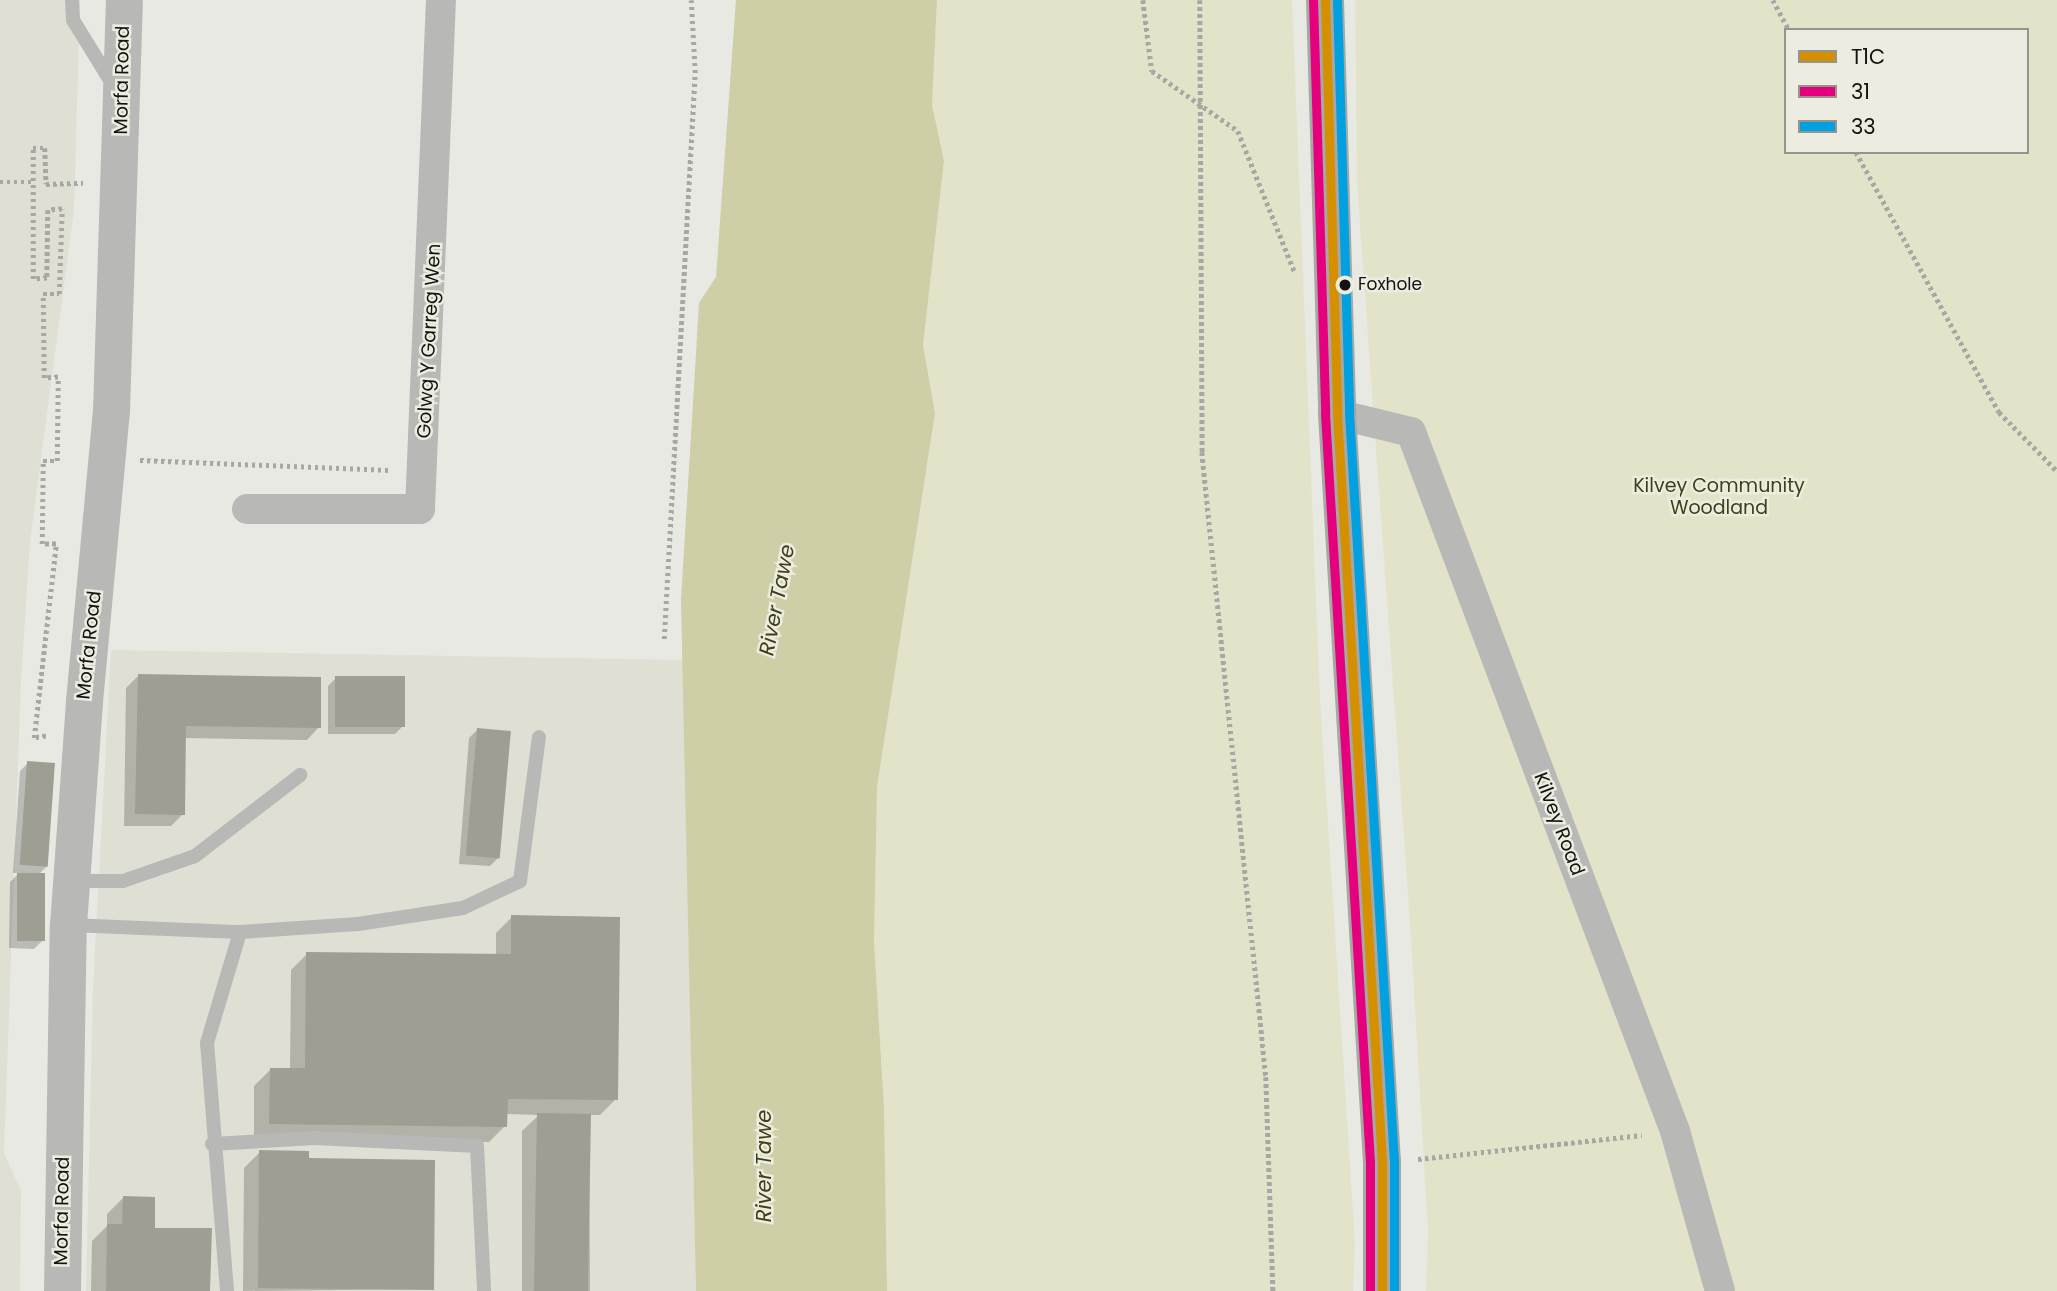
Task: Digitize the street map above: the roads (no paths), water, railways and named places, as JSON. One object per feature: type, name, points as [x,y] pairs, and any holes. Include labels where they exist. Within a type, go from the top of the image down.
[{"type":"main road","points":[[1325,0],[1337,414],[1382,1162],[1382,1291]]},
{"type":"street","name":"Morfa Road","points":[[62,1291],[68,925],[84,701],[107,459],[119,264],[124,0]]},
{"type":"street","name":"Golwg Y Garreg Wen","points":[[247,509],[420,509],[442,0]]},
{"type":"street","name":"Kilvey Road","points":[[1337,414],[1411,432],[1675,1131],[1720,1291]]},
{"type":"lane","points":[[72,0],[73,20],[121,98]]},
{"type":"lane","points":[[68,925],[240,932],[358,924],[463,908],[520,881],[539,737]]},
{"type":"lane","points":[[73,881],[123,881],[195,856],[300,775]]},
{"type":"lane","points":[[227,1291],[212,1144],[207,1043],[240,932]]},
{"type":"lane","points":[[212,1144],[315,1138],[477,1146],[484,1291]]},
{"type":"water","name":"River Tawe","points":[[736,0],[937,0],[932,105],[944,161],[923,345],[935,413],[877,787],[874,942],[884,1107],[887,1291],[696,1291],[681,600],[699,303],[716,277]]},
{"type":"place","name":"Foxhole","points":[[1345,285]]},
{"type":"park label","name":"Kilvey Community Woodland","points":[[1719,497]]}]
